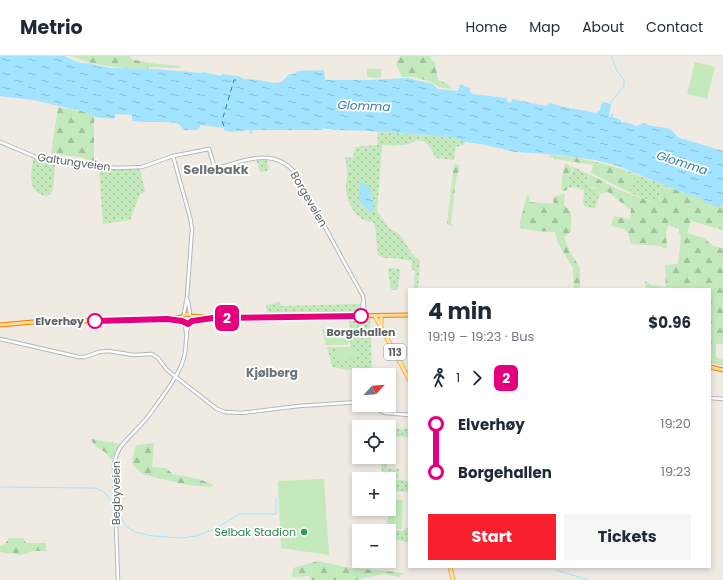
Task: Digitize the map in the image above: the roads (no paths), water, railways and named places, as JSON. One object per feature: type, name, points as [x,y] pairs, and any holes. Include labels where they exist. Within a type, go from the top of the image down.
[{"type":"highway","points":[[183,315],[184,322]]},
{"type":"highway","points":[[167,319],[183,315],[213,318],[408,315]]},
{"type":"highway","points":[[191,315],[191,322]]},
{"type":"highway","points":[[0,324],[167,319],[191,322],[213,318]]},
{"type":"highway","points":[[711,366],[723,370]]},
{"type":"main road","name":"Galtungveien","points":[[0,142],[36,157],[94,166],[137,168],[173,156],[209,149],[215,169]]},
{"type":"main road","points":[[173,156],[192,229],[188,297],[183,315]]},
{"type":"main road","name":"Borgeveien","points":[[215,169],[260,157],[278,160],[293,170],[362,294],[364,300],[363,316]]},
{"type":"main road","points":[[188,297],[191,315]]},
{"type":"main road","name":"113","points":[[381,315],[381,325]]},
{"type":"main road","name":"113","points":[[375,316],[408,377]]},
{"type":"main road","name":"Begbyveien","points":[[118,580],[114,467],[116,455],[123,443],[154,408],[184,358],[186,333],[184,322]]},
{"type":"main road","name":"Begbyveien","points":[[186,333],[191,322]]},
{"type":"main road","points":[[0,339],[85,357],[99,352],[108,351],[134,355],[150,353],[156,356],[165,368],[214,406],[230,413],[242,413],[295,406],[352,402]]},
{"type":"main road","points":[[711,398],[723,399]]},
{"type":"main road","points":[[383,412],[408,415]]},
{"type":"main road","points":[[450,568],[453,580]]},
{"type":"water","name":"Glomma","points":[[0,56],[65,56],[81,63],[90,63],[109,68],[203,72],[221,76],[222,74],[238,76],[244,79],[274,83],[282,82],[288,75],[296,73],[297,71],[324,70],[325,80],[407,78],[433,84],[438,89],[458,91],[460,84],[470,88],[470,92],[472,94],[507,98],[507,102],[511,103],[512,99],[546,106],[550,103],[596,113],[600,110],[602,102],[611,104],[609,117],[613,114],[613,117],[621,120],[621,122],[637,126],[644,123],[651,126],[667,128],[675,133],[677,137],[723,151],[723,205],[716,207],[703,201],[701,198],[689,195],[615,165],[595,160],[558,155],[515,152],[465,142],[452,137],[371,131],[333,130],[323,128],[322,130],[252,130],[252,133],[250,134],[250,130],[231,132],[224,130],[224,128],[200,125],[200,128],[196,130],[184,130],[178,123],[132,121],[132,115],[115,114],[115,119],[95,117],[86,112],[33,100],[0,96]]},
{"type":"water","points":[[360,182],[370,187],[373,203],[373,210],[371,213],[359,201]]},
{"type":"waterway","points":[[610,103],[624,86],[624,80],[617,71],[611,56]]},
{"type":"waterway","points":[[0,487],[94,488],[104,492],[113,505]]},
{"type":"waterway","points":[[120,515],[126,526],[135,532],[153,536],[182,538],[196,536],[217,528],[239,514],[276,514],[276,498]]},
{"type":"waterway","points":[[556,570],[588,580]]},
{"type":"place","name":"Borgehallen","points":[[361,316]]},
{"type":"place","name":"Elverhøy","points":[[95,321]]},
{"type":"place","name":"Selbak Stadion","points":[[304,532]]},
{"type":"district","name":"Sellebakk","points":[[216,169]]},
{"type":"district","name":"Kjølberg","points":[[272,373]]}]
